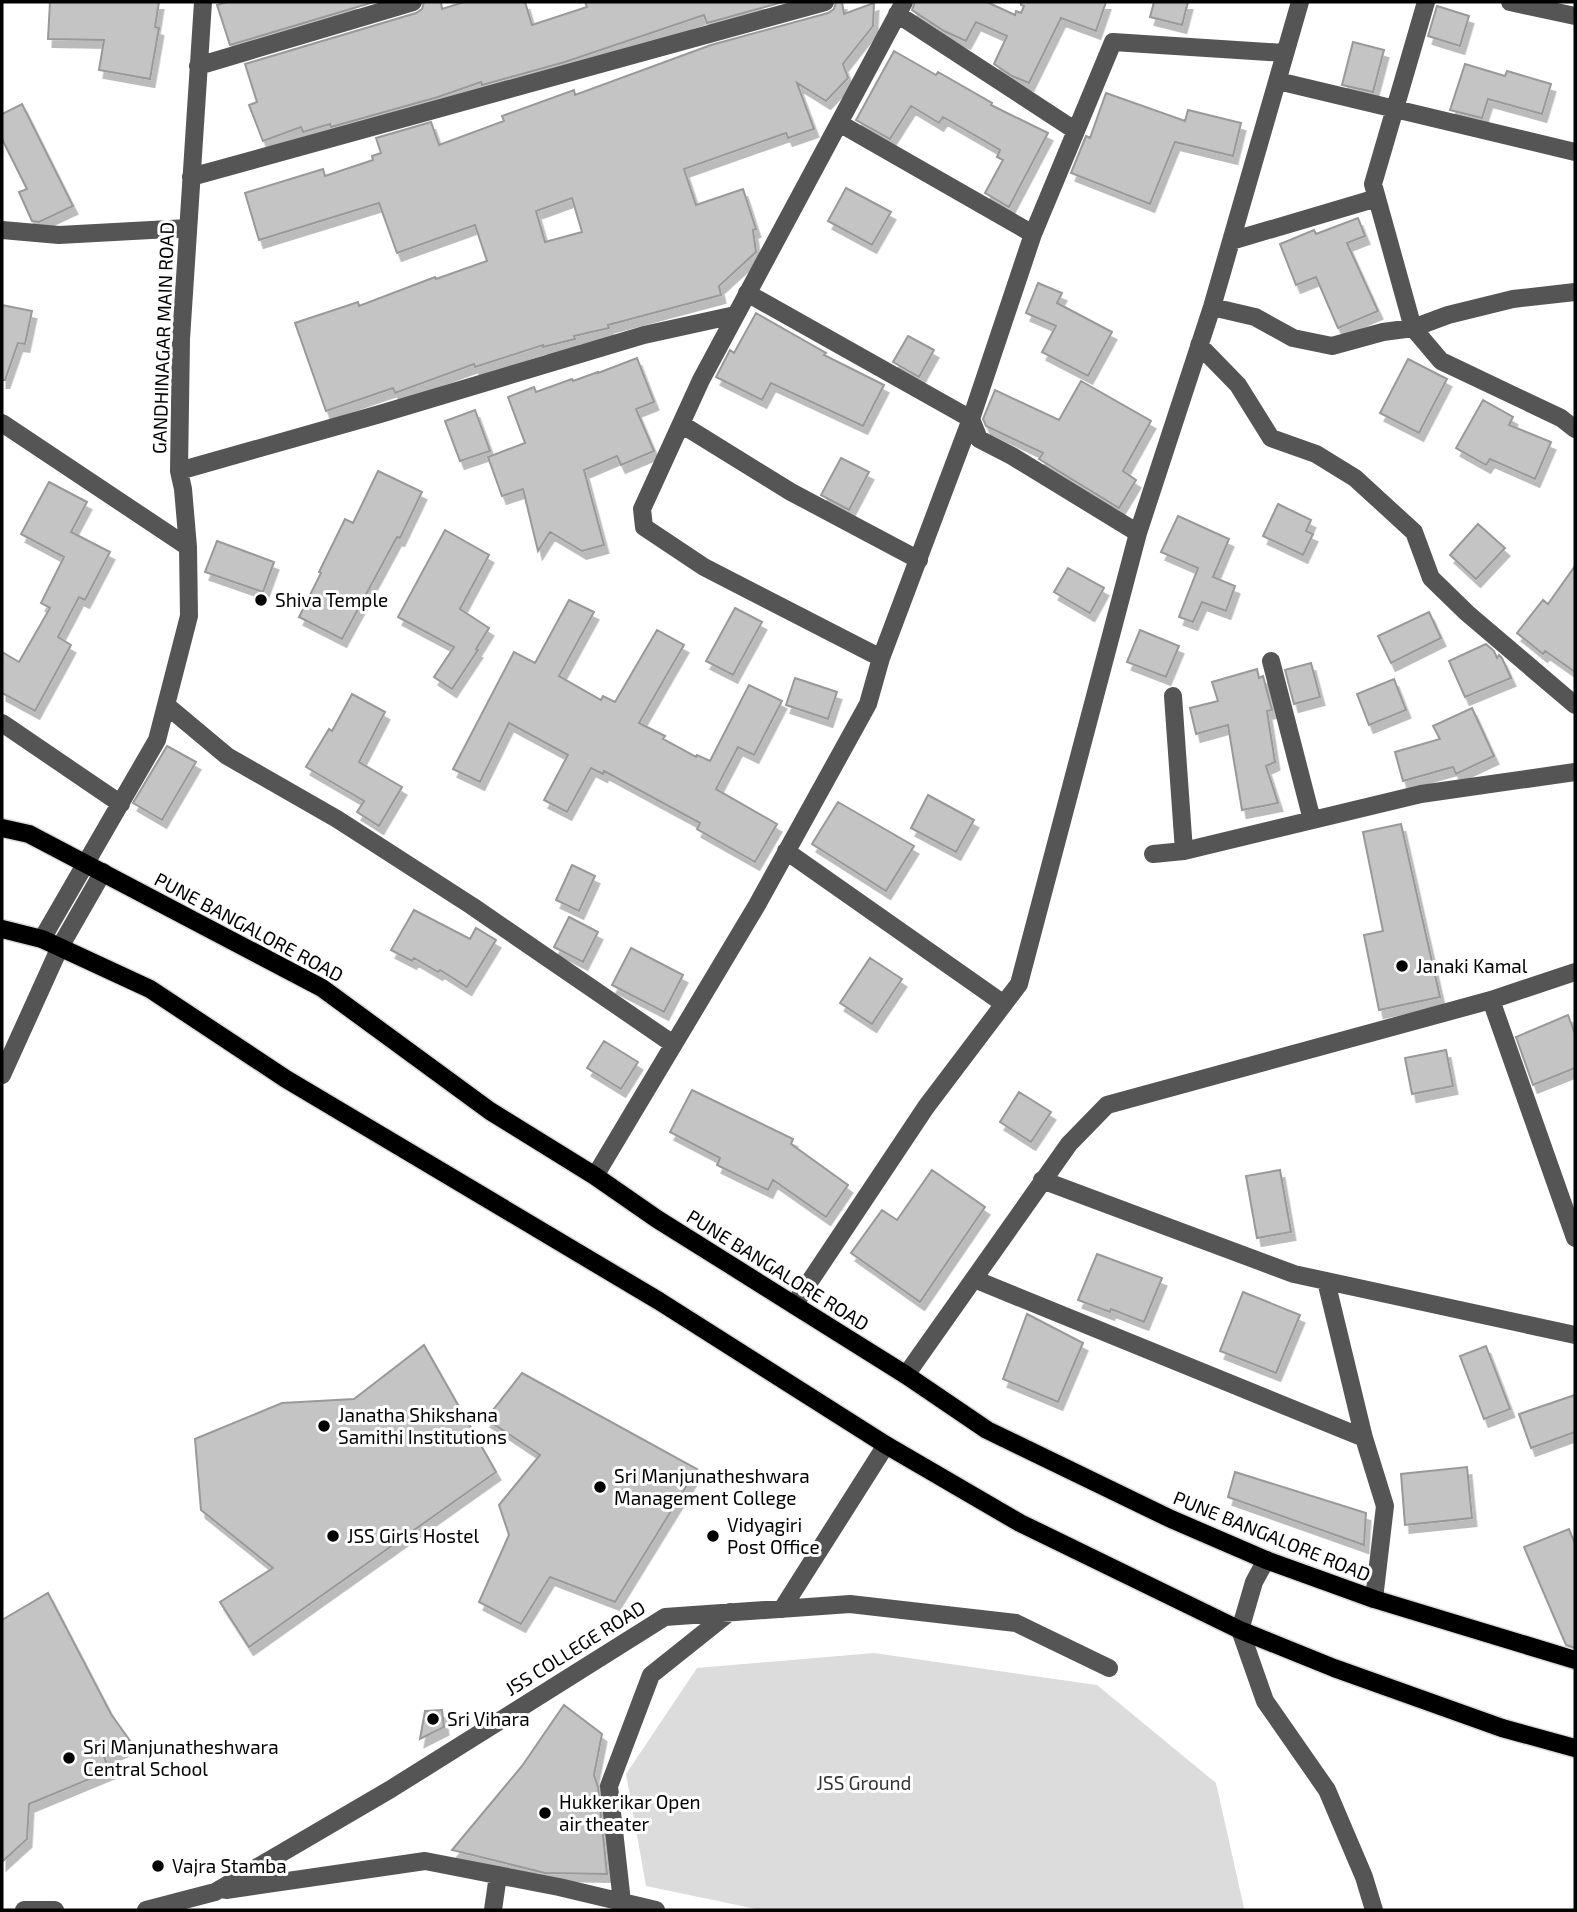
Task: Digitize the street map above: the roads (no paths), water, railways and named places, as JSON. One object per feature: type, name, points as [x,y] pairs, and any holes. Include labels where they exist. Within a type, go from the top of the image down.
[{"type":"main road","name":"PUNE BANGALORE ROAD","points":[[2,828],[29,834],[322,988],[490,1111],[988,1430],[1171,1520],[1266,1560],[1374,1599],[1575,1660]]},
{"type":"main road","points":[[2,929],[42,939],[150,989],[286,1079],[659,1301],[886,1445],[1020,1523],[1240,1630],[1334,1668],[1489,1723],[1575,1748]]},
{"type":"street","name":"GANDHINAGAR MAIN ROAD","points":[[95,868],[121,804],[157,740],[190,616],[188,547],[179,471],[181,340],[203,2]]},
{"type":"street","points":[[198,66],[413,2]]},
{"type":"street","points":[[191,177],[825,2]]},
{"type":"street","points":[[794,1306],[926,1107],[1019,984],[1138,533],[1212,307],[1300,2]]},
{"type":"street","points":[[1426,2],[1373,184],[1413,328],[1441,361],[1561,418],[1575,429]]},
{"type":"street","points":[[1510,2],[1575,16]]},
{"type":"street","points":[[881,658],[704,567],[644,527],[642,509],[701,380],[900,8],[1076,131]]},
{"type":"street","points":[[595,1176],[757,905],[868,704],[881,658],[971,419],[1033,234],[1113,42],[1285,53]]},
{"type":"street","points":[[1278,81],[1575,152]]},
{"type":"street","points":[[839,123],[1033,234]]},
{"type":"street","points":[[1231,241],[1377,198]]},
{"type":"street","points":[[2,230],[59,235],[188,228]]},
{"type":"street","points":[[1212,307],[1255,317],[1293,338],[1332,346],[1382,331],[1413,328],[1447,315],[1513,299],[1575,292]]},
{"type":"street","points":[[747,293],[971,419],[979,439],[1012,456],[1138,533]]},
{"type":"street","points":[[179,471],[644,335],[735,315]]},
{"type":"street","points":[[1199,345],[1238,386],[1270,438],[1316,454],[1355,478],[1414,532],[1431,578],[1467,613],[1575,705]]},
{"type":"street","points":[[2,423],[188,547]]},
{"type":"street","points":[[681,424],[791,492],[919,560]]},
{"type":"street","points":[[1271,661],[1312,820]]},
{"type":"street","points":[[1173,696],[1184,851]]},
{"type":"street","points":[[166,705],[226,756],[337,819],[472,906],[673,1044]]},
{"type":"street","points":[[2,723],[121,804]]},
{"type":"street","points":[[1153,854],[1184,851],[1421,794],[1575,772]]},
{"type":"street","points":[[786,852],[1004,1004]]},
{"type":"street","points":[[42,939],[69,889],[95,868]]},
{"type":"street","points":[[2,1075],[95,868]]},
{"type":"street","points":[[906,1375],[1069,1143],[1107,1105],[1491,1000],[1575,972]]},
{"type":"street","points":[[1491,1000],[1575,1238]]},
{"type":"street","points":[[1042,1180],[1294,1274],[1575,1335]]},
{"type":"street","points":[[974,1279],[1364,1438]]},
{"type":"street","points":[[1326,1281],[1364,1438],[1385,1506],[1374,1599]]},
{"type":"street","points":[[782,1609],[886,1445]]},
{"type":"street","points":[[1266,1560],[1254,1582],[1240,1630],[1265,1702],[1326,1790],[1364,1877],[1374,1910]]},
{"type":"street","name":"JSS COLLEGE ROAD","points":[[146,1910],[215,1892],[391,1789],[664,1617],[850,1604],[1016,1623],[1109,1668]]},
{"type":"street","points":[[622,1902],[609,1786],[651,1675],[730,1612]]},
{"type":"street","points":[[215,1892],[425,1861],[656,1910]]},
{"type":"street","points":[[493,1910],[498,1875]]},
{"type":"street","points":[[24,1910],[55,1910]]},
{"type":"place","name":"Shiva Temple","points":[[261,600]]},
{"type":"place","name":"Janaki Kamal","points":[[1402,966]]},
{"type":"place","name":"Janatha Shikshana Samithi Institutions","points":[[324,1426]]},
{"type":"place","name":"Sri Manjunatheshwara Management College","points":[[600,1487]]},
{"type":"place","name":"JSS Girls Hostel","points":[[333,1536]]},
{"type":"place","name":"Vidyagiri Post Office","points":[[713,1536]]},
{"type":"place","name":"Sri Vihara","points":[[433,1719]]},
{"type":"place","name":"Sri Manjunatheshwara Central School","points":[[69,1758]]},
{"type":"place","name":"Hukkerikar Open air theater","points":[[545,1813]]},
{"type":"place","name":"Vajra Stamba","points":[[158,1866]]},
{"type":"park label","name":"JSS Ground","points":[[864,1783]]}]
